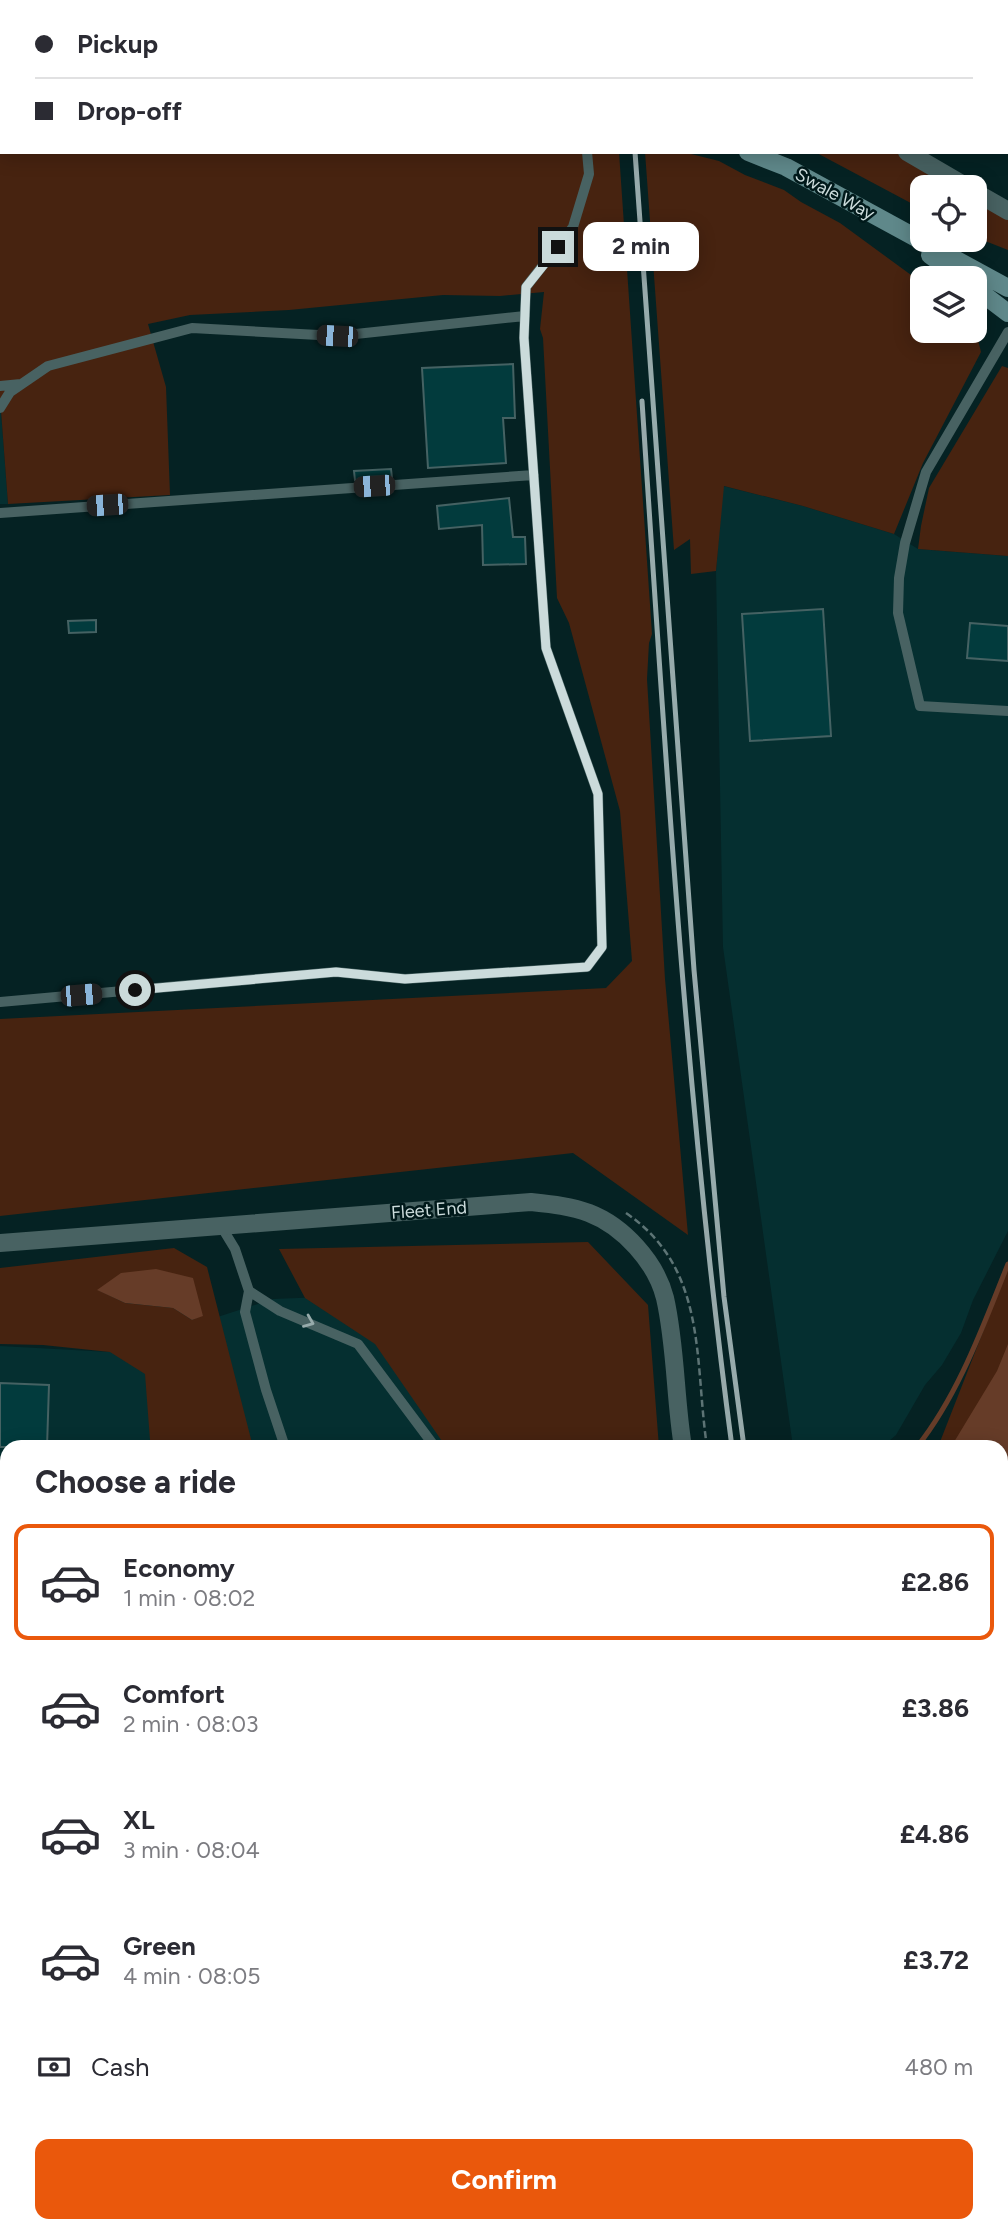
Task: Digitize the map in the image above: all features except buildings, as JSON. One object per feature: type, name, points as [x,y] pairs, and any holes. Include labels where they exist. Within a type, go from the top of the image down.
[{"type":"main road","name":"Swale Way","points":[[753,154],[786,167],[1008,288]]},
{"type":"main road","name":"Swale Way","points":[[884,221],[945,266]]},
{"type":"main road","points":[[987,297],[1008,313]]},
{"type":"street","points":[[910,154],[946,175]]},
{"type":"street","points":[[987,199],[1008,211]]},
{"type":"street","name":"Fleet End","points":[[0,1243],[531,1202],[589,1213],[618,1229],[639,1250],[654,1272],[664,1296],[682,1440]]},
{"type":"lane","points":[[0,1002],[336,972],[405,979],[587,967],[602,947],[598,794],[546,648],[524,338],[526,287],[573,227],[589,174],[587,154]]},
{"type":"lane","points":[[0,408],[10,392],[48,366],[192,328],[337,336],[525,316]]},
{"type":"lane","points":[[1008,332],[926,472],[905,543],[898,613],[920,706],[1008,711]]},
{"type":"lane","points":[[0,386],[22,384]]},
{"type":"lane","points":[[0,513],[534,474]]},
{"type":"lane","points":[[221,1226],[235,1249],[249,1291],[245,1312],[283,1440]]},
{"type":"lane","points":[[249,1291],[280,1311],[358,1344],[430,1440]]},
{"type":"path","points":[[621,1210],[658,1238],[673,1261],[685,1288],[693,1316],[706,1440]]},
{"type":"shaded area","points":[[0,154],[619,154],[652,634],[647,679],[665,979],[688,1235],[573,1153],[0,1216],[0,1019],[606,988],[632,961],[620,811],[569,623],[557,598],[543,338],[540,329],[544,292],[500,296],[443,295],[289,310],[190,315],[148,324],[166,387],[170,495],[8,504],[0,398]]},
{"type":"shaded area","points":[[645,154],[691,154],[719,161],[745,175],[784,190],[840,223],[910,274],[910,343],[979,343],[981,352],[923,463],[894,534],[803,506],[724,486],[716,571],[691,574],[690,539],[674,550]]},
{"type":"shaded area","points":[[819,154],[901,154],[938,175],[910,175],[910,203]]},
{"type":"shaded area","points":[[987,204],[1008,217],[1008,250],[987,242]]},
{"type":"shaded area","points":[[1002,366],[1008,368],[1008,556],[918,549],[929,488]]},
{"type":"shaded area","points":[[0,398],[8,504],[0,504]]},
{"type":"shaded area","points":[[723,486],[803,506],[894,534],[918,549],[1008,556],[1008,1231],[973,1300],[961,1333],[942,1365],[925,1385],[896,1435],[890,1440],[792,1440],[723,947],[716,571]]},
{"type":"shaded area","points":[[588,1242],[648,1305],[658,1440],[441,1440],[375,1344],[305,1298],[279,1249]]},
{"type":"shaded area","points":[[174,1248],[207,1267],[251,1440],[150,1440],[145,1374],[110,1352],[43,1345],[0,1344],[0,1268]],"holes":[[[98,1290],[203,1315],[192,1320],[173,1308],[125,1303]]]},
{"type":"shaded area","points":[[1008,1268],[1008,1440],[941,1440]]},
{"type":"shaded area","points":[[156,1269],[193,1278],[203,1316],[192,1320],[173,1308],[125,1303],[97,1290],[121,1273]]},
{"type":"shaded area","points":[[473,1291],[610,1440],[0,1440],[0,1346],[110,1352],[273,1299]]},
{"type":"shaded area","points":[[1008,1344],[1008,1440],[955,1440],[997,1371]]},
{"type":"waterway","points":[[922,1440],[958,1382],[1008,1264]]},
{"type":"railway","points":[[635,154],[694,970],[724,1297],[743,1440]]},
{"type":"railway","points":[[642,401],[668,794],[689,1056],[731,1440]]},
{"type":"route","points":[[135,990],[336,972],[405,979],[587,967],[602,947],[598,794],[546,648],[524,338],[526,287],[558,247]]}]
